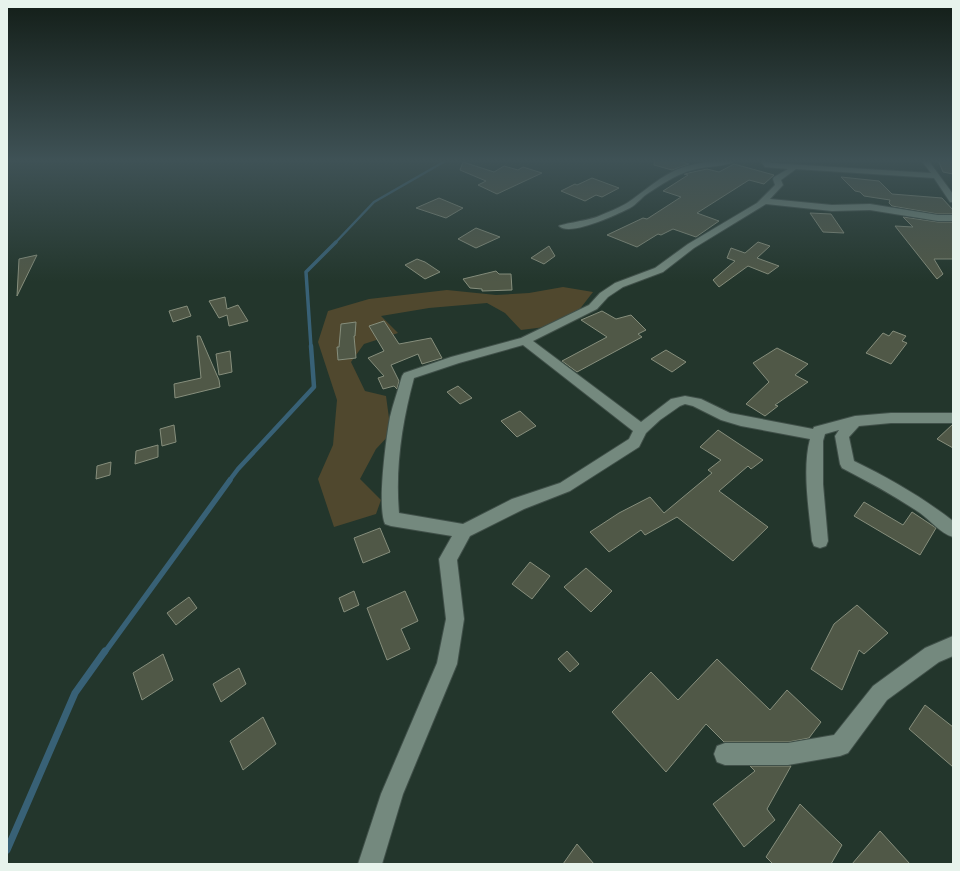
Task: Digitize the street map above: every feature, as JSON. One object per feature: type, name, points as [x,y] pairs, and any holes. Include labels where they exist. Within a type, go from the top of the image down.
[{"type":"street","points":[[563,226],[574,226],[606,216],[629,205],[634,201]]},
{"type":"street","points":[[464,531],[391,520],[389,490],[397,417],[408,376],[455,360],[525,341],[593,307],[604,295],[619,285],[659,270],[691,246],[718,231],[765,201],[832,208],[870,207],[938,218],[953,218]]},
{"type":"street","points":[[525,341],[641,430]]},
{"type":"street","points":[[370,864],[392,794],[448,664],[455,619],[448,559],[464,531],[518,504],[565,487],[634,443],[641,430],[655,417],[676,402],[685,400],[696,402],[726,417],[817,435]]},
{"type":"street","points":[[820,541],[815,485],[815,439],[819,430],[855,421],[891,418],[953,418]]},
{"type":"street","points":[[855,421],[842,436],[847,464],[879,480],[926,509],[953,530]]},
{"type":"street","points":[[725,754],[788,754],[840,745],[880,693],[932,655],[953,646]]},
{"type":"shaded area","points":[[563,287],[593,292],[579,310],[545,327],[521,330],[505,313],[487,303],[429,308],[381,316],[398,333],[364,344],[351,362],[365,391],[386,396],[391,433],[376,449],[360,479],[381,500],[376,514],[334,527],[318,479],[333,445],[337,400],[318,342],[328,311],[369,299],[447,290],[496,295],[529,293]]},
{"type":"building","points":[[433,201],[445,201],[463,208],[446,218],[416,208]]},
{"type":"building","points":[[675,201],[716,201],[697,213],[719,221],[696,237],[673,229],[661,235],[658,234],[637,247],[607,235],[643,218],[647,219]]},
{"type":"building","points":[[890,201],[944,201],[953,210],[953,214],[938,214],[892,206],[889,203]]},
{"type":"building","points":[[810,213],[831,214],[844,233],[823,232]]},
{"type":"building","points":[[903,217],[938,222],[953,222],[953,259],[934,259],[943,274],[937,279],[895,226],[913,227]]},
{"type":"building","points":[[476,228],[500,237],[476,248],[458,239]]},
{"type":"building","points":[[758,242],[770,246],[757,258],[779,266],[768,274],[748,266],[719,287],[713,280],[735,261],[727,258],[731,248],[745,253]]},
{"type":"building","points":[[549,246],[555,256],[544,264],[531,258]]},
{"type":"building","points":[[37,255],[17,296],[19,259]]},
{"type":"building","points":[[417,259],[425,262],[440,272],[425,279],[405,265]]},
{"type":"building","points":[[496,271],[499,274],[511,274],[512,290],[482,291],[482,289],[470,288],[463,279]]},
{"type":"building","points":[[225,297],[227,309],[238,305],[248,321],[229,326],[227,315],[219,318],[209,301]]},
{"type":"building","points":[[187,306],[191,316],[173,322],[169,311]]},
{"type":"building","points":[[602,311],[616,319],[631,315],[646,330],[638,334],[642,337],[577,372],[562,361],[607,337],[581,320]]},
{"type":"building","points":[[384,321],[399,344],[431,338],[442,358],[422,364],[418,354],[391,365],[399,381],[397,389],[394,386],[383,389],[378,378],[384,376],[368,358],[384,351],[369,326]]},
{"type":"building","points":[[356,322],[354,336],[356,358],[338,360],[337,347],[339,347],[341,324]]},
{"type":"building","points":[[893,331],[906,336],[902,341],[907,343],[891,364],[866,353],[883,333],[889,336]]},
{"type":"building","points":[[197,336],[200,336],[219,380],[220,387],[175,398],[174,384],[201,378]]},
{"type":"building","points":[[777,348],[808,364],[795,375],[808,382],[775,405],[778,406],[765,416],[746,404],[769,382],[753,363]]},
{"type":"building","points":[[666,350],[686,362],[672,372],[651,359]]},
{"type":"building","points":[[230,351],[232,372],[219,375],[216,354]]},
{"type":"building","points":[[458,386],[472,398],[460,404],[447,392]]},
{"type":"building","points":[[520,411],[536,426],[517,437],[501,421]]},
{"type":"building","points":[[953,424],[953,448],[937,439]]},
{"type":"building","points":[[174,425],[176,442],[162,446],[160,429]]},
{"type":"building","points":[[718,430],[763,460],[751,469],[748,466],[719,491],[768,527],[733,561],[677,517],[645,535],[641,530],[609,552],[590,532],[619,513],[650,497],[664,513],[712,473],[708,470],[721,460],[700,447]]},
{"type":"building","points":[[158,445],[158,457],[135,464],[136,451]]},
{"type":"building","points":[[111,462],[110,475],[96,479],[97,466]]},
{"type":"building","points":[[864,502],[903,525],[912,512],[936,528],[920,555],[854,516]]},
{"type":"building","points":[[380,528],[390,552],[363,563],[354,538]]},
{"type":"building","points":[[530,562],[550,576],[532,599],[512,584]]},
{"type":"building","points":[[586,568],[612,591],[591,612],[564,587]]},
{"type":"building","points":[[354,591],[359,605],[344,612],[339,598]]},
{"type":"building","points":[[405,591],[418,621],[401,629],[410,649],[387,660],[367,608]]},
{"type":"building","points":[[189,597],[197,608],[176,625],[167,613]]},
{"type":"building","points":[[857,605],[888,633],[864,654],[859,650],[842,690],[811,669],[834,624]]},
{"type":"building","points":[[567,651],[579,664],[570,672],[558,659]]},
{"type":"building","points":[[163,654],[173,680],[142,700],[133,673]]},
{"type":"building","points":[[717,659],[770,710],[787,690],[821,722],[809,738],[788,742],[724,742],[706,724],[666,772],[612,712],[651,672],[678,700]]},
{"type":"building","points":[[239,668],[246,684],[221,702],[213,684]]},
{"type":"building","points":[[925,705],[953,727],[953,767],[909,729]]},
{"type":"building","points":[[263,717],[276,744],[243,770],[230,741]]},
{"type":"building","points":[[750,766],[791,766],[767,809],[775,820],[744,847],[713,804],[755,771]]},
{"type":"building","points":[[800,804],[842,845],[831,864],[773,864],[766,857]]},
{"type":"building","points":[[880,831],[910,864],[852,864]]},
{"type":"building","points":[[577,844],[594,864],[563,864]]},
{"type":"waterway","points":[[335,243],[376,201]]},
{"type":"waterway","points":[[311,347],[306,272],[335,243]]},
{"type":"waterway","points":[[229,481],[238,469],[314,387],[311,346]]},
{"type":"waterway","points":[[105,652],[230,480]]},
{"type":"waterway","points":[[7,850],[75,693],[105,651]]}]
